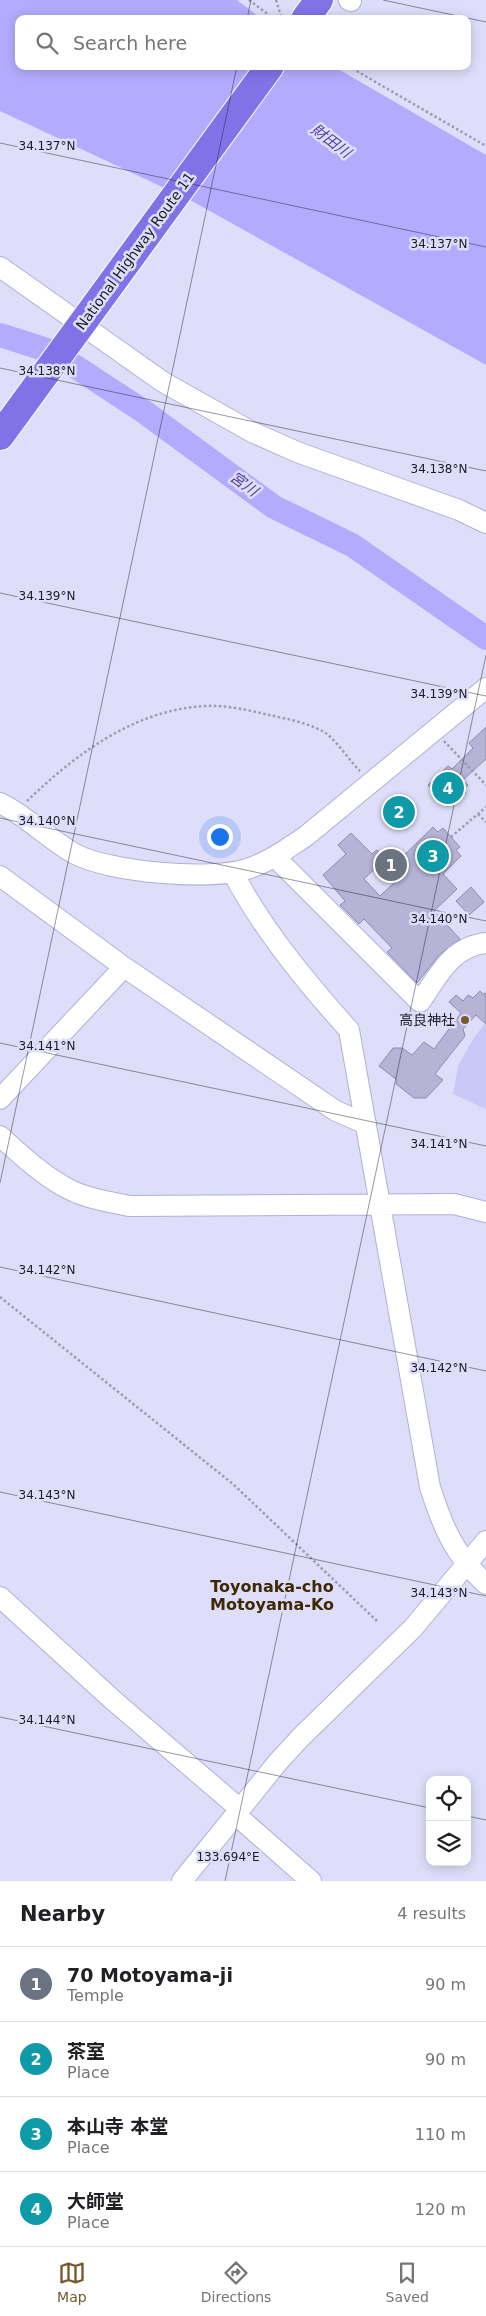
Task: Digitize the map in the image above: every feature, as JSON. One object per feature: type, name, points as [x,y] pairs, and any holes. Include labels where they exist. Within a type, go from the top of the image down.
[{"type":"highway","points":[[308,15],[319,0]]},
{"type":"highway","name":"National Highway Route 11","points":[[0,436],[267,70]]},
{"type":"street","points":[[0,267],[79,328],[163,382],[252,432],[297,452],[459,510],[486,523]]},
{"type":"street","points":[[9,807],[52,840],[94,863],[183,874],[233,873],[275,857],[306,836],[486,688]]},
{"type":"street","points":[[275,857],[420,1002],[447,963],[459,951],[486,943]]},
{"type":"street","points":[[233,873],[247,900],[307,983],[349,1030],[430,1487],[441,1522],[466,1565],[486,1584]]},
{"type":"street","points":[[0,876],[124,968],[336,1111],[366,1124]]},
{"type":"street","points":[[0,1099],[124,968]]},
{"type":"street","points":[[0,1136],[30,1163],[64,1187],[99,1200],[122,1204],[454,1204],[486,1212]]},
{"type":"street","points":[[182,1881],[300,1737],[413,1628],[486,1541]]},
{"type":"street","points":[[0,1597],[311,1881]]},
{"type":"path","points":[[249,0],[269,15]]},
{"type":"path","points":[[276,0],[281,15]]},
{"type":"path","points":[[355,70],[486,146]]},
{"type":"path","points":[[9,807],[113,734],[143,719],[171,711],[206,706],[242,709],[261,713],[297,722],[326,734],[371,784]]},
{"type":"path","points":[[434,731],[486,785]]},
{"type":"path","points":[[451,838],[486,806]]},
{"type":"path","points":[[478,814],[486,822]]},
{"type":"path","points":[[0,1297],[233,1484],[378,1620]]},
{"type":"shaded area","points":[[486,1022],[486,1109],[453,1094],[458,1066],[473,1039]]},
{"type":"water","name":"財田川","points":[[0,0],[237,0],[257,15],[15,15],[15,70],[340,70],[486,155],[486,365],[190,200],[0,111]]},
{"type":"building","points":[[486,727],[486,759],[463,780],[468,785],[462,790],[466,793],[455,803],[452,801],[447,805],[428,785],[448,766],[452,769],[473,748],[469,743]]},
{"type":"building","points":[[403,797],[414,809],[395,827],[384,815]]},
{"type":"building","points":[[433,827],[438,832],[443,828],[460,847],[456,850],[461,856],[443,874],[457,889],[434,911],[460,939],[439,955],[417,983],[387,952],[392,948],[364,919],[359,924],[340,905],[345,901],[323,875],[346,854],[338,845],[351,833],[372,854],[377,850],[385,859],[364,879],[380,896],[396,881],[387,872]]},
{"type":"building","points":[[471,887],[484,902],[469,915],[456,901]]},
{"type":"building","points":[[480,991],[486,997],[486,1024],[476,1015],[463,1029],[465,1036],[435,1074],[443,1080],[426,1098],[414,1098],[396,1084],[397,1080],[379,1066],[393,1048],[402,1048],[412,1055],[424,1042],[434,1049],[461,1013],[449,1002],[456,995],[463,1001],[468,995],[473,998]]},
{"type":"waterway","name":"宮川","points":[[0,335],[53,352],[143,411],[274,507],[352,545],[486,638]]},
{"type":"place","name":"大師堂","points":[[448,788]]},
{"type":"place","name":"茶室","points":[[399,812]]},
{"type":"place","name":"本山寺 本堂","points":[[433,856]]},
{"type":"place","name":"70 Motoyama-ji","points":[[391,865]]},
{"type":"place","name":"高良神社","points":[[465,1020]]},
{"type":"district","name":"Toyonaka-cho Motoyama-Ko","points":[[272,1595]]}]
